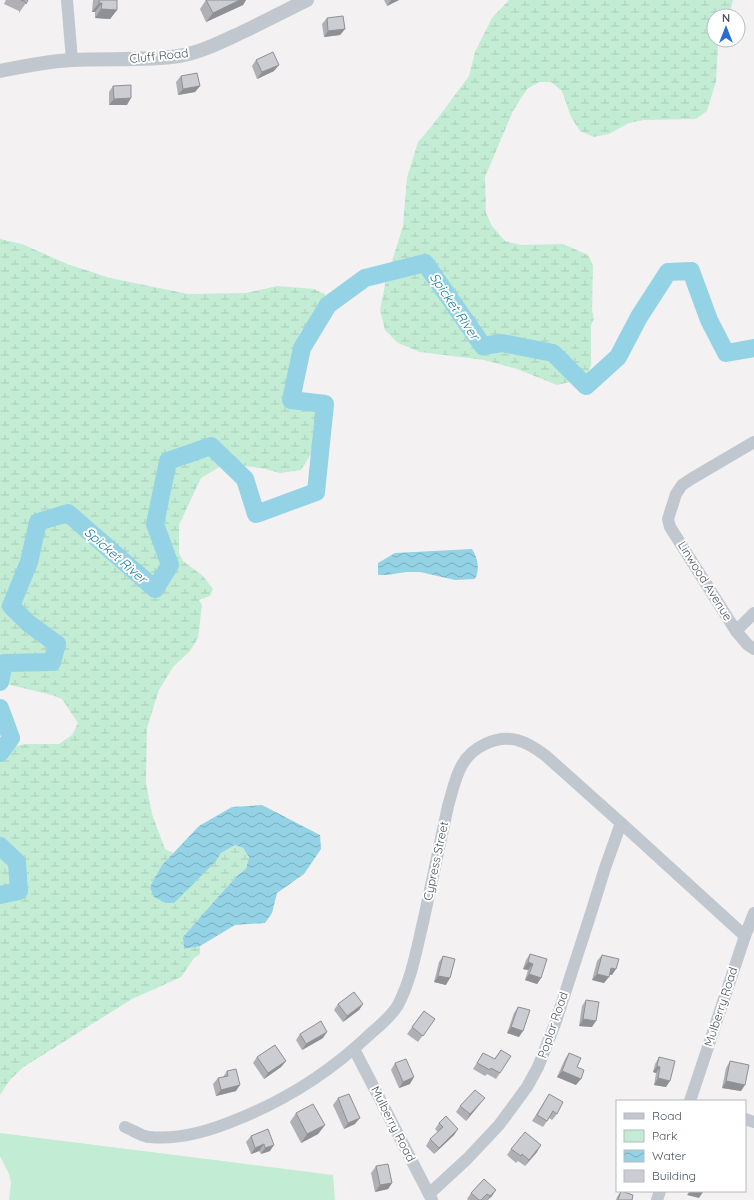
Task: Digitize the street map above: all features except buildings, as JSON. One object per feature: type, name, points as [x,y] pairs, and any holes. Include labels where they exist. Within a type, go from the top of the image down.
[{"type":"street","points":[[67,0],[72,60]]},
{"type":"street","name":"Cluff Road","points":[[0,71],[34,64],[72,60],[161,58],[187,54],[222,42],[307,0]]},
{"type":"street","name":"Linwood Avenue","points":[[754,442],[682,485],[676,494],[668,519],[670,527],[736,631],[747,644],[754,649]]},
{"type":"street","points":[[736,631],[754,613]]},
{"type":"street","name":"Cypress Street","points":[[125,1127],[148,1137],[175,1137],[198,1133],[226,1124],[260,1110],[295,1092],[314,1080],[354,1049],[389,1017],[398,1005],[414,961],[448,806],[461,767],[472,752],[497,740],[515,740],[525,743],[535,748],[553,762],[745,936]]},
{"type":"street","name":"Poplar Road","points":[[431,1197],[499,1125],[522,1094],[538,1067],[550,1038],[621,823]]},
{"type":"street","name":"Mulberry Road","points":[[690,1100],[754,913]]},
{"type":"street","name":"Mulberry Road","points":[[354,1049],[431,1197]]},
{"type":"green space","points":[[509,0],[733,0],[731,8],[706,8],[706,48],[718,48],[716,81],[707,111],[696,119],[644,120],[629,123],[609,134],[594,137],[580,131],[571,117],[562,91],[551,82],[539,82],[527,89],[513,111],[485,177],[486,213],[492,226],[505,241],[521,245],[563,244],[588,255],[593,266],[592,310],[594,319],[591,325],[591,365],[586,378],[557,385],[517,369],[484,360],[420,352],[398,343],[385,330],[380,310],[386,280],[403,226],[407,178],[418,142],[432,126],[469,76],[475,52],[492,18]]},
{"type":"green space","points":[[0,239],[22,244],[67,264],[110,278],[188,294],[246,293],[277,286],[314,289],[325,294],[323,305],[301,331],[294,345],[293,379],[299,389],[327,413],[328,427],[301,470],[280,473],[265,469],[226,463],[201,478],[179,525],[179,553],[183,561],[203,576],[213,589],[210,596],[199,600],[202,605],[198,638],[190,651],[173,667],[159,690],[147,728],[146,783],[152,814],[165,849],[173,853],[162,865],[216,861],[221,853],[235,845],[243,848],[249,857],[246,869],[239,874],[183,937],[184,949],[200,946],[200,954],[194,958],[181,977],[132,999],[22,1068],[9,1081],[0,1095],[0,749],[26,744],[59,744],[72,735],[78,723],[62,699],[52,695],[6,684],[0,681]]},
{"type":"green space","points":[[0,1133],[333,1175],[335,1200],[9,1200],[11,1182],[9,1174],[0,1156]]},
{"type":"water","points":[[472,549],[478,564],[475,579],[455,580],[420,572],[378,575],[378,563],[395,553]]},
{"type":"water","points":[[262,805],[320,835],[321,849],[304,874],[277,893],[272,913],[265,923],[235,925],[200,946],[184,949],[183,937],[239,874],[246,869],[249,857],[243,848],[235,845],[221,853],[216,861],[174,903],[166,903],[154,897],[150,887],[162,865],[199,826],[232,807]]},
{"type":"waterway","name":"Spicket River","points":[[0,682],[4,663],[52,662],[57,644],[28,623],[11,606],[29,562],[38,522],[68,513],[155,589],[170,565],[155,524],[168,461],[211,446],[245,479],[256,514],[316,492],[325,404],[291,400],[302,348],[328,305],[365,278],[425,263],[483,346],[502,343],[553,353],[586,386],[618,357],[639,317],[668,272],[691,271],[709,320],[726,353],[754,348]]},
{"type":"waterway","name":"Spicket River","points":[[0,708],[11,738],[0,753]]},
{"type":"waterway","name":"Spicket River","points":[[0,846],[17,862],[19,891],[0,895]]}]
